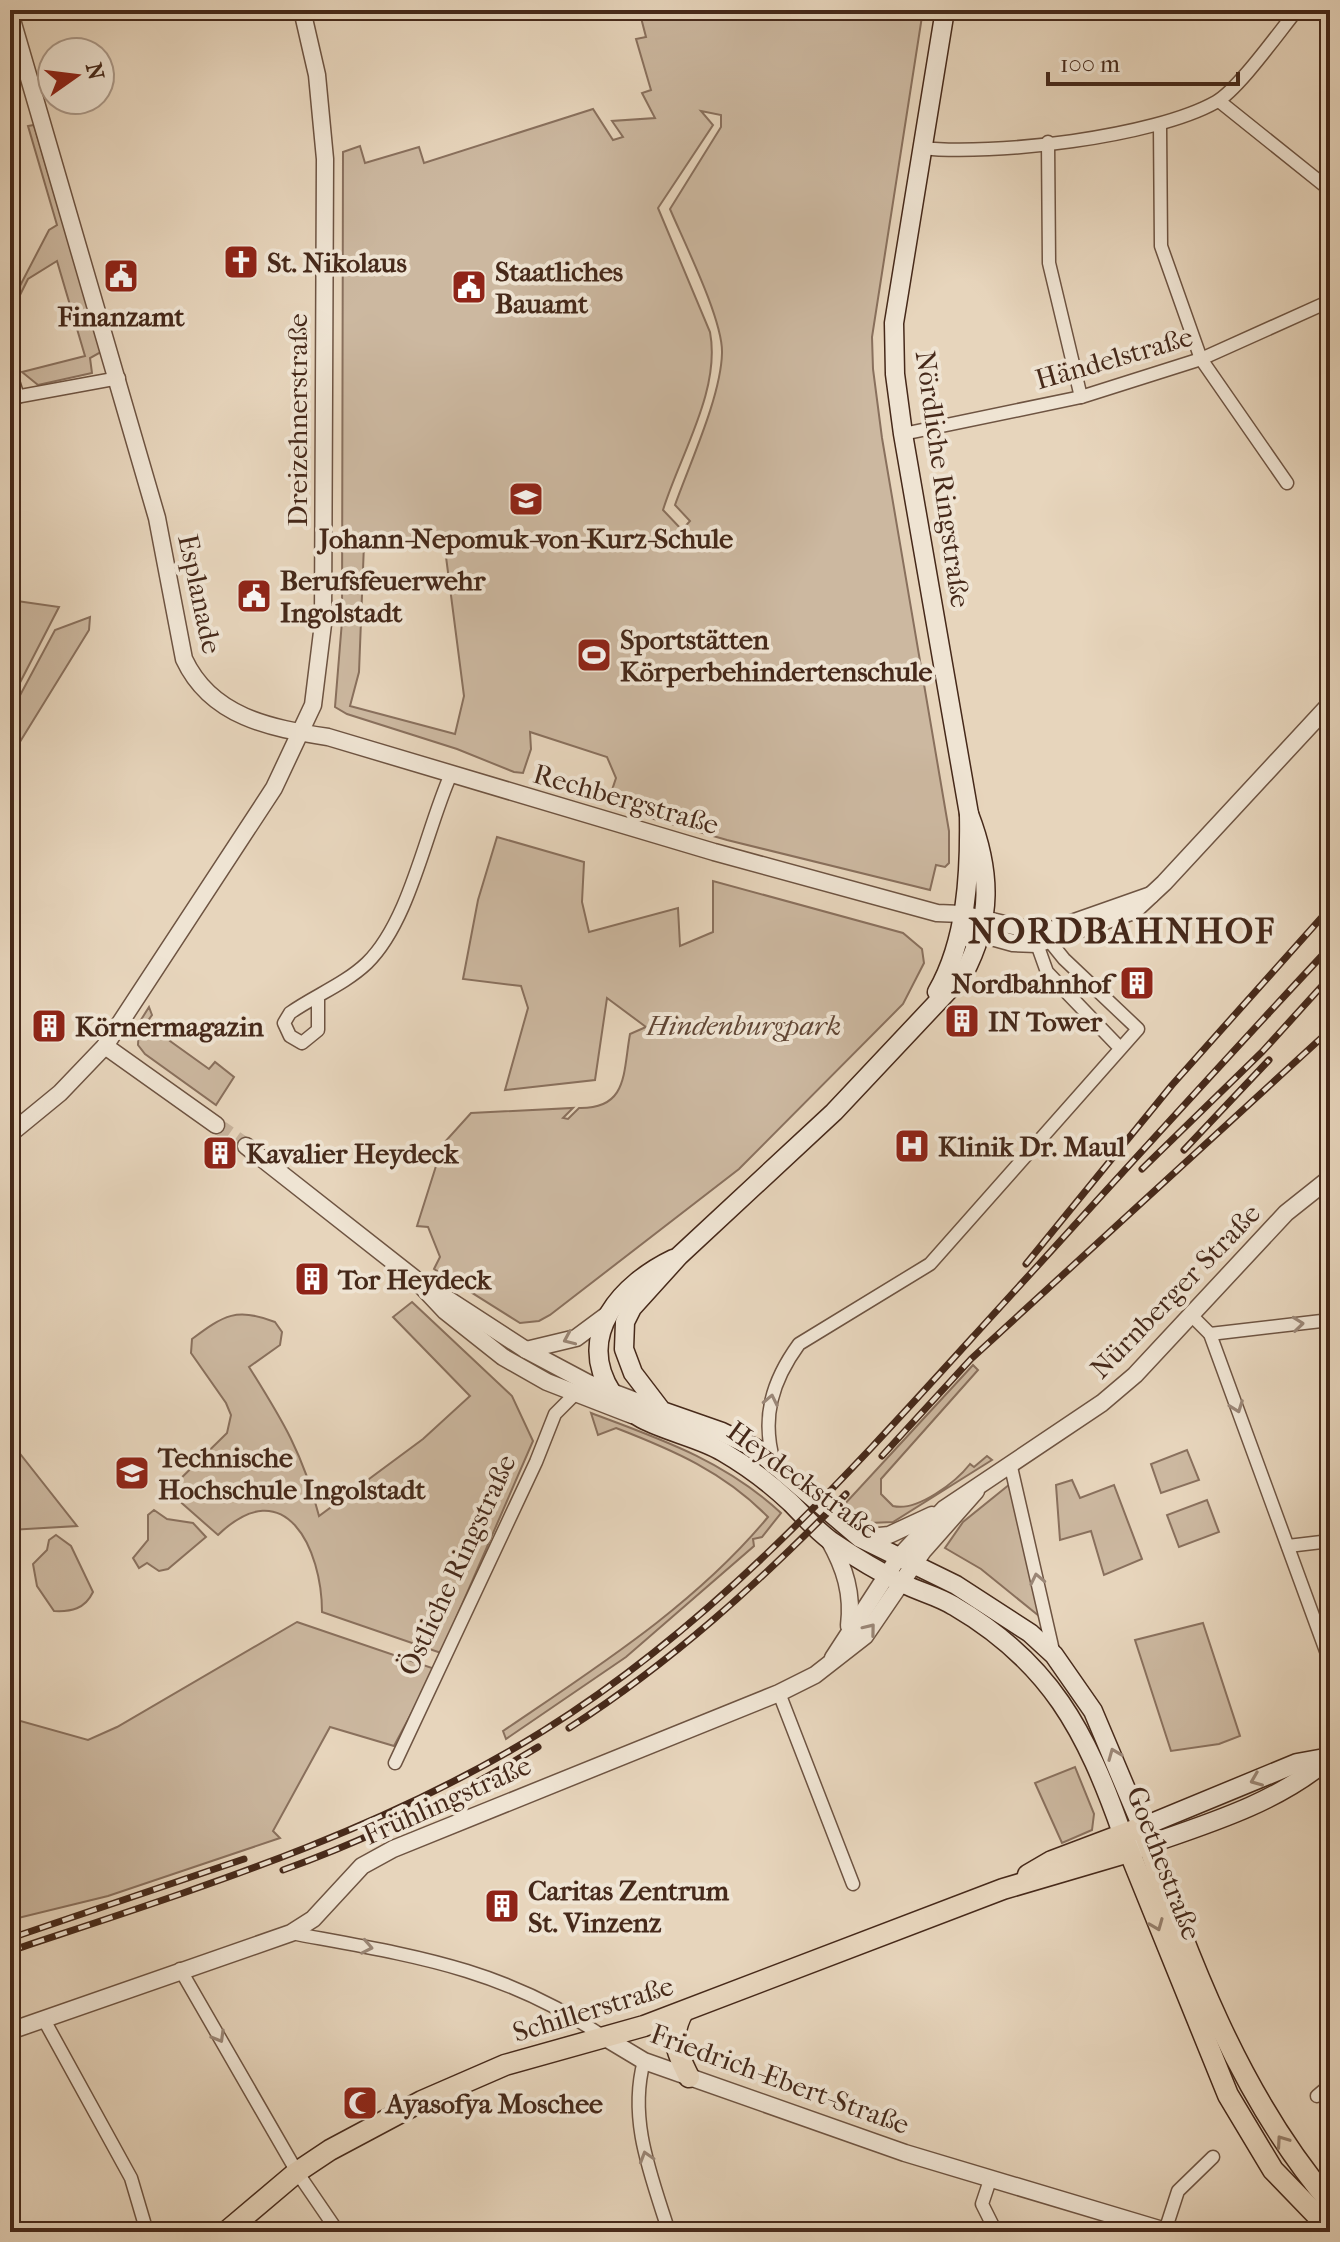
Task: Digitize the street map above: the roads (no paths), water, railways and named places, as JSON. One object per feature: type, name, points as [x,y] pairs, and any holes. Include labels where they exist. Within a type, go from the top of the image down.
[{"type":"main road","name":"Nördliche Ringstraße","points":[[945,10],[894,323],[895,374],[969,814],[970,923]]},
{"type":"main road","points":[[662,1411],[633,1373],[624,1349],[625,1322],[632,1308],[679,1256],[834,1112],[963,975],[970,923]]},
{"type":"main road","points":[[624,1349],[619,1358],[603,1370],[600,1346],[607,1315],[618,1297],[648,1271],[679,1256]]},
{"type":"main road","name":"Heydeckstraße","points":[[603,1370],[612,1393],[640,1417],[722,1451],[757,1475],[829,1540],[895,1579]]},
{"type":"main road","name":"Heydeckstraße","points":[[662,1411],[737,1438],[774,1462],[860,1538],[905,1562]]},
{"type":"main road","name":"Goethestraße","points":[[905,1562],[994,1607],[1054,1655],[1093,1711],[1109,1741],[1219,2023],[1250,2089],[1284,2145],[1330,2202]]},
{"type":"main road","name":"Goethestraße","points":[[895,1579],[951,1604],[993,1631],[1046,1679],[1083,1735],[1204,2045],[1246,2129],[1290,2190],[1330,2229]]},
{"type":"main road","name":"Schillerstraße","points":[[226,2232],[297,2172],[379,2124],[478,2076],[548,2050],[604,2037],[683,2012],[1003,1889],[1052,1861],[1125,1843],[1251,1805],[1307,1778],[1330,1757]]},
{"type":"main road","points":[[683,2012],[674,2035],[675,2047],[689,2077]]},
{"type":"street","name":"Dreizehnerstraße","points":[[302,10],[317,75],[325,159],[323,624],[313,705],[302,733]]},
{"type":"street","points":[[921,148],[953,150],[1048,142],[1160,126],[1219,101],[1297,10]]},
{"type":"street","name":"Esplanade","points":[[10,13],[119,378],[157,518],[179,638],[192,676],[205,692],[227,709],[261,723],[302,733]]},
{"type":"street","points":[[1219,101],[1330,190]]},
{"type":"street","points":[[1160,126],[1161,246],[1201,359],[1287,483]]},
{"type":"street","points":[[1048,142],[1049,263],[1081,397]]},
{"type":"street","name":"Händelstraße","points":[[903,434],[1081,397],[1201,359],[1330,301]]},
{"type":"street","points":[[10,371],[14,397],[119,378]]},
{"type":"street","points":[[1044,939],[1151,895],[1330,704]]},
{"type":"street","name":"Rechbergstraße","points":[[302,733],[328,737],[970,923],[1044,939]]},
{"type":"street","points":[[10,1134],[60,1093],[105,1046],[258,814],[302,733]]},
{"type":"street","points":[[318,996],[358,971],[384,941],[410,889],[451,774]]},
{"type":"street","points":[[774,1462],[767,1424],[771,1394],[785,1363],[799,1344],[930,1264],[1138,1029],[1044,939]]},
{"type":"street","points":[[1044,939],[1047,972],[1120,1048]]},
{"type":"street","points":[[105,1046],[216,1125]]},
{"type":"street","name":"Heydeckstraße","points":[[246,1146],[414,1278],[526,1350],[588,1383]]},
{"type":"street","name":"Nürnberger Straße","points":[[905,1562],[944,1509],[976,1491],[1102,1403],[1193,1317],[1286,1213],[1330,1178]]},
{"type":"street","name":"Heydeckstraße","points":[[414,1278],[477,1339],[525,1370],[575,1394],[640,1417]]},
{"type":"street","points":[[526,1350],[576,1338],[607,1315]]},
{"type":"street","points":[[1193,1317],[1210,1334],[1330,1662]]},
{"type":"street","points":[[1210,1334],[1330,1320]]},
{"type":"street","points":[[575,1394],[603,1370]]},
{"type":"street","points":[[588,1383],[662,1411]]},
{"type":"street","name":"Östliche Ringstraße","points":[[395,1763],[530,1477],[555,1414],[575,1394]]},
{"type":"street","points":[[1011,1467],[1054,1655]]},
{"type":"street","name":"Nürnberger Straße","points":[[905,1562],[976,1491]]},
{"type":"street","points":[[860,1538],[889,1535],[944,1509]]},
{"type":"street","points":[[829,1540],[843,1564],[849,1589],[848,1632]]},
{"type":"street","points":[[1288,1546],[1330,1541]]},
{"type":"street","points":[[828,1666],[848,1632],[895,1579],[905,1562]]},
{"type":"street","name":"Frühlingstraße","points":[[10,2031],[180,1969],[291,1933],[313,1919],[362,1866],[393,1849],[779,1693],[828,1666],[865,1636],[895,1579]]},
{"type":"street","points":[[779,1693],[853,1884]]},
{"type":"street","name":"Friedrich-Ebert-Straße","points":[[291,1933],[482,1973],[566,2012],[644,2061],[990,2180],[1167,2231]]},
{"type":"street","points":[[180,1969],[297,2172],[338,2232]]},
{"type":"street","points":[[43,2018],[131,2178],[147,2232]]},
{"type":"street","points":[[644,2061],[638,2083],[638,2130],[669,2232]]},
{"type":"street","points":[[1317,2096],[1330,2085]]},
{"type":"street","points":[[1167,2231],[1178,2191],[1213,2157]]},
{"type":"street","points":[[990,2180],[982,2204],[996,2232]]},
{"type":"tunnel","points":[[216,1125],[246,1146]]},
{"type":"railway","points":[[1026,1264],[1172,1085],[1330,908]]},
{"type":"railway","points":[[10,1951],[216,1881],[351,1829],[481,1767],[543,1731],[607,1688],[726,1592],[835,1486],[1330,947]]},
{"type":"railway","points":[[1142,1169],[1262,1052],[1330,977]]},
{"type":"railway","points":[[882,1456],[971,1359],[1330,1030]]},
{"type":"railway","points":[[1184,1150],[1269,1060]]},
{"type":"railway","points":[[569,1728],[644,1676],[714,1619],[846,1494]]},
{"type":"railway","points":[[283,1870],[414,1815],[538,1747]]},
{"type":"railway","points":[[17,1936],[244,1859]]},
{"type":"place","name":"St. Nikolaus","points":[[241,262]]},
{"type":"place","name":"Finanzamt","points":[[121,276]]},
{"type":"place","name":"Staatliches Bauamt","points":[[469,287]]},
{"type":"place","name":"Johann-Nepomuk-von-Kurz-Schule","points":[[526,499]]},
{"type":"place","name":"Berufsfeuerwehr Ingolstadt","points":[[254,596]]},
{"type":"place","name":"Sportstätten Körperbehindertenschule","points":[[594,655]]},
{"type":"place","name":"Nordbahnhof","points":[[1137,983]]},
{"type":"place","name":"IN Tower","points":[[962,1021]]},
{"type":"place","name":"Körnermagazin","points":[[49,1026]]},
{"type":"place","name":"Klinik Dr. Maul","points":[[912,1146]]},
{"type":"place","name":"Kavalier Heydeck","points":[[220,1153]]},
{"type":"place","name":"Tor Heydeck","points":[[312,1279]]},
{"type":"place","name":"Technische Hochschule Ingolstadt","points":[[132,1473]]},
{"type":"place","name":"Caritas Zentrum St. Vinzenz","points":[[502,1906]]},
{"type":"place","name":"Ayasofya Moschee","points":[[360,2103]]},
{"type":"district","name":"NORDBAHNHOF","points":[[1122,931]]},
{"type":"park label","name":"Hindenburgpark","points":[[744,1025]]}]
